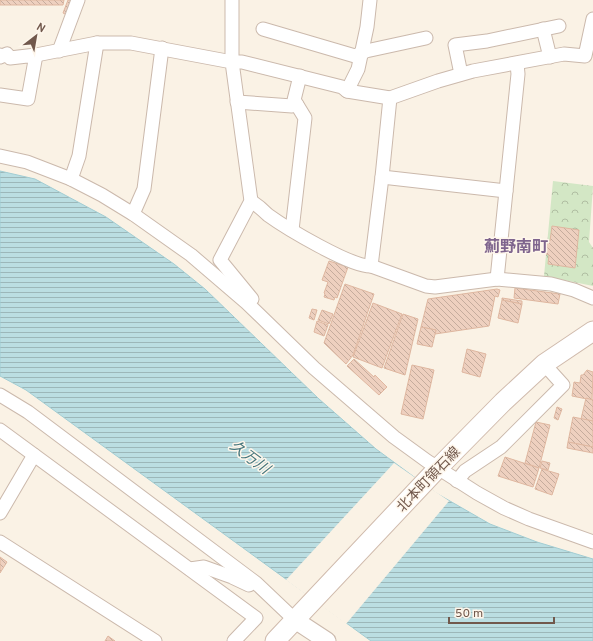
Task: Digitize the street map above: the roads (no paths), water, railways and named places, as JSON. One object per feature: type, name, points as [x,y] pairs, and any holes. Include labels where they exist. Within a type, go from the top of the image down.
[{"type":"main road","name":"北本町領石線","points":[[275,641],[435,471],[503,402],[544,364],[593,331]]},
{"type":"street","points":[[59,51],[78,0]]},
{"type":"street","points":[[232,0],[232,62],[252,201],[220,260],[256,305],[253,310]]},
{"type":"street","points":[[347,90],[358,69],[367,27],[370,0]]},
{"type":"street","points":[[0,56],[7,54],[10,58],[36,55],[97,43],[131,43],[232,62],[242,62],[342,86],[347,90],[390,98],[461,74],[564,54],[585,56],[593,19]]},
{"type":"street","points":[[461,74],[455,45],[487,41],[559,26]]},
{"type":"street","points":[[263,29],[355,56],[366,51],[426,38]]},
{"type":"street","points":[[543,29],[550,57]]},
{"type":"street","points":[[72,176],[79,156],[97,43]]},
{"type":"street","points":[[134,212],[144,189],[162,48]]},
{"type":"street","points":[[0,95],[28,99],[36,55]]},
{"type":"street","points":[[497,279],[518,74],[517,64]]},
{"type":"street","points":[[292,230],[305,118],[294,100],[300,76]]},
{"type":"street","points":[[371,266],[390,98]]},
{"type":"street","points":[[237,102],[292,106],[297,105]]},
{"type":"street","points":[[0,156],[27,162],[72,176],[102,195],[134,212],[191,255],[253,310],[314,368],[435,471],[457,481],[504,508],[536,522],[593,542]]},
{"type":"street","points":[[382,177],[506,191]]},
{"type":"street","points":[[252,201],[269,215],[292,230],[333,253],[350,261],[365,266],[371,266],[426,286],[435,287],[497,279],[551,284],[574,290],[593,298]]},
{"type":"street","points":[[457,481],[465,471],[501,447],[563,385],[544,364]]},
{"type":"street","points":[[0,395],[41,422],[256,583],[266,593]]},
{"type":"street","points":[[0,430],[256,618],[234,641]]},
{"type":"street","points":[[0,513],[34,455]]},
{"type":"street","points":[[0,542],[155,641]]},
{"type":"street","points":[[190,569],[204,568],[232,576],[266,593],[299,616],[321,639]]},
{"type":"water","name":"久万川","points":[[0,171],[35,179],[106,217],[174,264],[205,289],[319,399],[376,449],[436,493],[490,524],[537,542],[593,559],[593,641],[371,641],[26,390],[0,376]]},
{"type":"district","name":"薊野南町","points":[[516,246]]}]
